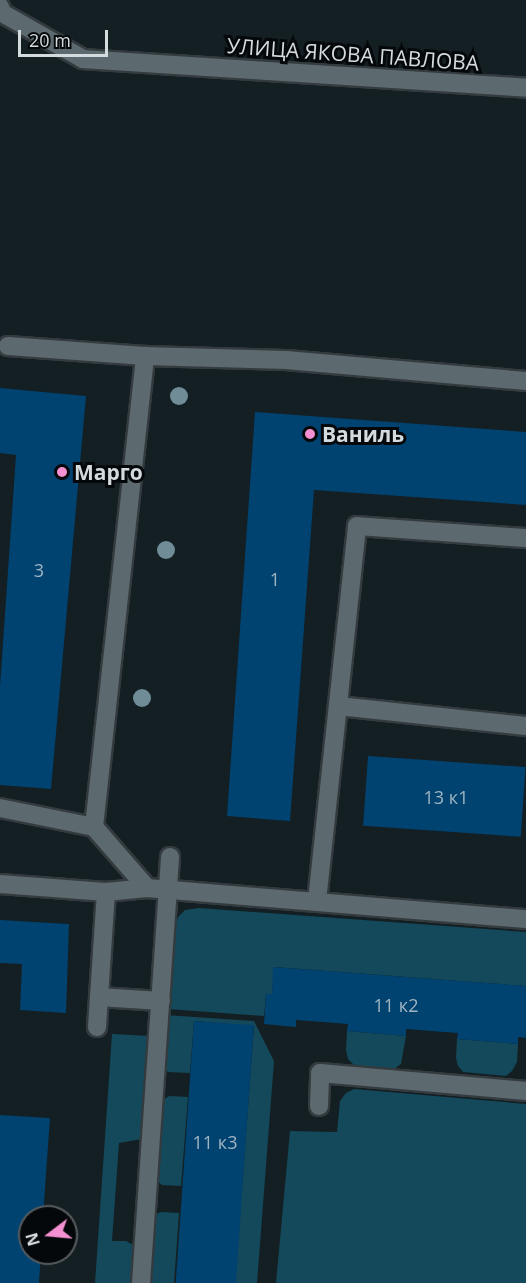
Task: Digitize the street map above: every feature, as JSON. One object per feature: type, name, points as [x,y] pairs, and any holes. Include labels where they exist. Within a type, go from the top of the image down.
[{"type":"lane","name":"УЛИЦА ЯКОВА ПАВЛОВА","points":[[0,6],[2,13],[83,59],[526,88]]},
{"type":"lane","points":[[8,346],[145,356],[286,360],[526,381]]},
{"type":"lane","points":[[94,827],[145,356]]},
{"type":"lane","points":[[317,901],[357,526],[526,538]]},
{"type":"lane","points":[[338,706],[526,726]]},
{"type":"lane","points":[[0,808],[94,827],[147,888]]},
{"type":"lane","points":[[141,1283],[170,857]]},
{"type":"lane","points":[[0,884],[106,892],[147,888],[526,919]]},
{"type":"lane","points":[[98,1027],[106,892]]},
{"type":"lane","points":[[99,997],[161,1001]]},
{"type":"lane","points":[[319,1106],[320,1073],[526,1091]]},
{"type":"shaded area","points":[[199,908],[526,932],[526,986],[274,967],[272,994],[266,994],[264,1016],[168,1009],[174,930],[178,917],[185,910]]},
{"type":"shaded area","points":[[165,1015],[254,1021],[274,1061],[257,1283],[235,1283],[254,1026],[194,1021],[190,1073],[168,1072],[164,1068]]},
{"type":"shaded area","points":[[347,1031],[406,1036],[401,1064],[394,1069],[354,1065],[348,1059],[346,1050]]},
{"type":"shaded area","points":[[112,1034],[150,1036],[142,1139],[119,1143],[112,1241],[126,1241],[135,1246],[133,1283],[95,1283]]},
{"type":"shaded area","points":[[457,1039],[518,1044],[517,1062],[506,1076],[463,1072],[456,1058]]},
{"type":"shaded area","points":[[354,1089],[526,1104],[526,1283],[276,1283],[290,1131],[337,1132],[340,1101],[346,1093]]},
{"type":"shaded area","points":[[169,1096],[188,1097],[181,1186],[162,1185],[156,1180],[159,1106]]},
{"type":"shaded area","points":[[161,1212],[179,1213],[174,1283],[145,1283],[154,1215]]},
{"type":"building","points":[[0,388],[86,396],[51,789],[0,785],[0,686],[16,455],[0,453]]},
{"type":"building","points":[[255,412],[526,432],[526,505],[314,490],[290,821],[227,816]]},
{"type":"building","points":[[368,756],[526,767],[521,837],[363,826]]},
{"type":"building","points":[[0,920],[69,924],[66,1013],[20,1010],[22,964],[0,963]]},
{"type":"building","points":[[273,967],[526,986],[526,1038],[518,1037],[518,1044],[457,1039],[458,1033],[406,1029],[406,1036],[347,1031],[348,1024],[296,1020],[296,1027],[264,1024],[266,994],[272,994]]},
{"type":"building","points":[[194,1021],[254,1025],[236,1283],[176,1283]]},
{"type":"building","points":[[0,1115],[50,1118],[44,1205],[18,1205],[18,1265],[40,1265],[39,1283],[0,1283]]},
{"type":"place","name":"Ваниль","points":[[310,434]]},
{"type":"place","name":"Марго","points":[[62,472]]}]
